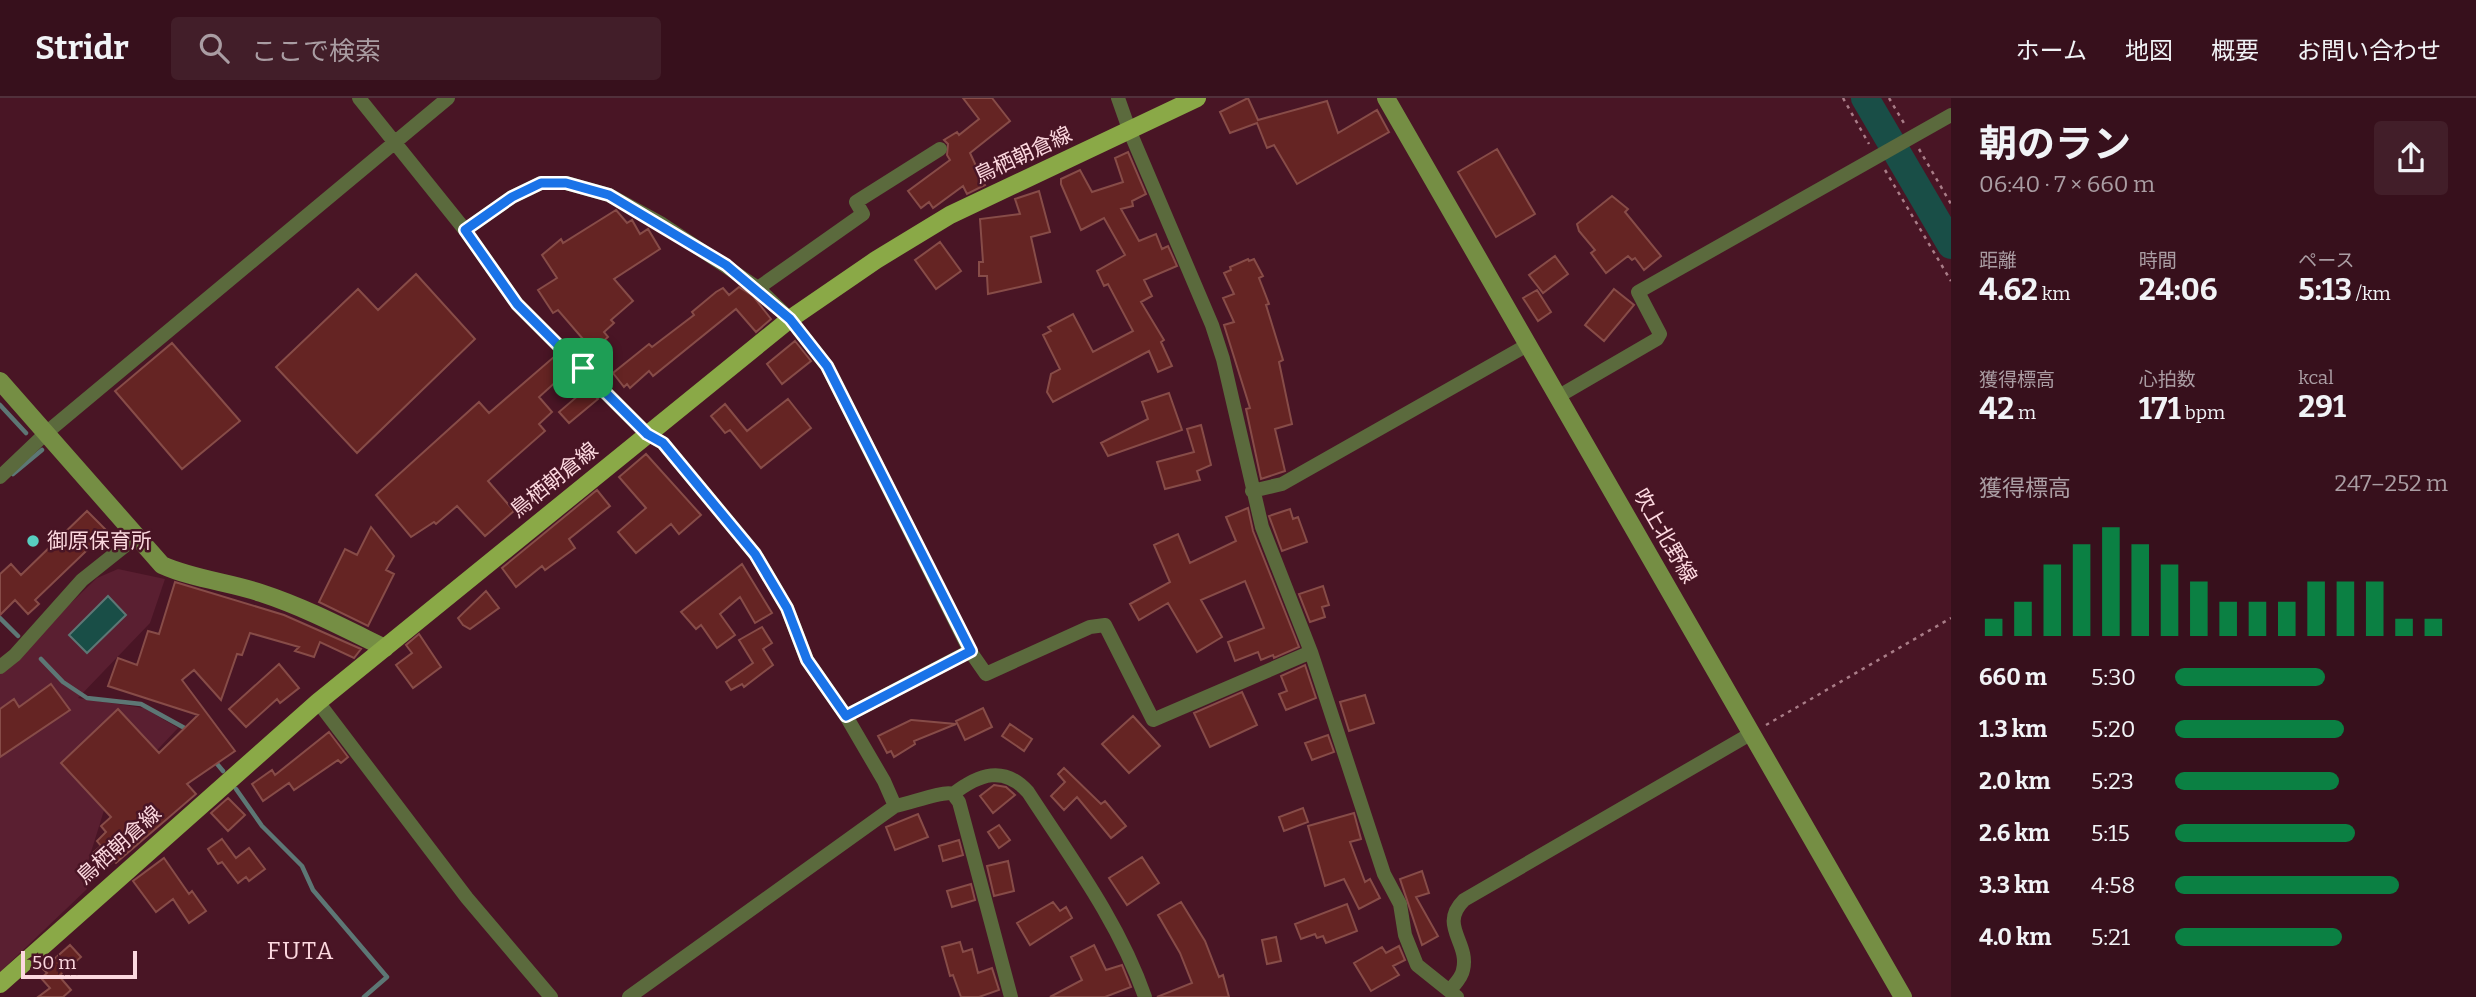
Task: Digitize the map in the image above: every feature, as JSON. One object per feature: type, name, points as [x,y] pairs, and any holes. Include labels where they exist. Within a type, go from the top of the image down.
[{"type":"main road","name":"鳥栖朝倉線","points":[[0,984],[318,702],[790,319],[876,260],[950,215],[1130,132],[1196,98]]},
{"type":"main road","name":"吹上北野線","points":[[1386,98],[1903,997]]},
{"type":"main road","points":[[0,381],[162,565],[260,592],[312,612],[385,648]]},
{"type":"street","points":[[359,98],[465,230],[517,304],[647,434],[663,443],[755,554],[787,608],[807,660],[846,716],[884,781],[895,806]]},
{"type":"street","points":[[0,477],[46,433],[448,98]]},
{"type":"street","points":[[1118,98],[1212,325],[1223,359],[1251,491],[1262,527],[1311,652],[1384,874],[1400,904],[1405,935],[1417,965],[1454,993],[1463,972],[1464,958],[1453,922],[1454,910],[1464,900],[1752,733]]},
{"type":"street","points":[[1559,396],[1657,339],[1660,334],[1638,292],[1951,115]]},
{"type":"street","points":[[758,288],[863,214],[856,202],[940,149]]},
{"type":"street","points":[[465,230],[512,197],[541,183],[566,183],[609,195],[673,231],[758,288],[790,319],[827,366],[982,671],[990,674],[1090,627],[1105,625],[1153,720],[1311,652]]},
{"type":"street","points":[[1251,491],[1282,484],[1529,344]]},
{"type":"street","points":[[0,667],[15,655],[82,579],[136,537]]},
{"type":"street","points":[[846,716],[971,651]]},
{"type":"street","points":[[318,702],[467,898],[551,997]]},
{"type":"street","points":[[953,794],[971,780],[987,775],[1006,775],[1018,781],[1105,909],[1134,965],[1145,997]]},
{"type":"street","points":[[629,997],[895,806],[917,803],[947,792],[953,794],[959,802],[1011,997]]},
{"type":"path","points":[[1843,98],[1951,281]]},
{"type":"path","points":[[1752,733],[1951,618]]},
{"type":"shaded area","points":[[118,569],[165,579],[150,623],[78,698],[144,708],[178,728],[106,804],[82,881],[87,889],[0,972],[0,671],[97,578]]},
{"type":"shaded area","points":[[108,596],[126,615],[87,653],[69,635]]},
{"type":"building","points":[[963,98],[992,98],[1010,121],[970,153],[985,185],[967,194],[963,186],[933,208],[929,202],[921,208],[908,191],[950,160],[947,155],[948,144],[944,140],[957,132],[959,135],[979,119]]},
{"type":"building","points":[[1248,98],[1258,120],[1327,101],[1338,133],[1377,110],[1389,132],[1297,184],[1274,145],[1267,148],[1257,123],[1230,133],[1220,112]]},
{"type":"building","points":[[1497,149],[1535,214],[1496,237],[1458,172]]},
{"type":"building","points":[[1128,152],[1146,194],[1132,201],[1133,206],[1121,209],[1139,241],[1156,234],[1162,249],[1168,246],[1177,266],[1144,280],[1152,296],[1141,302],[1164,340],[1161,342],[1172,366],[1158,372],[1149,351],[1053,402],[1047,392],[1051,374],[1060,369],[1043,335],[1051,331],[1048,327],[1073,314],[1093,352],[1133,331],[1108,284],[1104,286],[1097,271],[1125,255],[1104,218],[1081,230],[1061,179],[1080,170],[1092,192],[1123,182],[1115,158]]},
{"type":"building","points":[[1039,191],[1050,232],[1031,237],[1041,282],[988,294],[987,276],[979,276],[979,262],[983,262],[980,219],[1020,214],[1015,199]]},
{"type":"building","points":[[1612,196],[1628,209],[1625,212],[1661,256],[1644,270],[1635,258],[1632,260],[1628,256],[1606,273],[1591,253],[1595,250],[1579,231],[1577,224]]},
{"type":"building","points":[[616,210],[627,223],[632,220],[640,234],[648,229],[660,249],[614,279],[633,301],[611,320],[614,323],[604,332],[608,337],[599,345],[595,340],[589,346],[558,310],[553,313],[538,290],[557,278],[542,255],[561,239],[563,243]]},
{"type":"building","points":[[940,242],[961,271],[936,289],[915,260]]},
{"type":"building","points":[[1555,256],[1568,274],[1543,293],[1529,275]]},
{"type":"building","points":[[1254,259],[1263,276],[1259,278],[1269,304],[1266,305],[1283,360],[1279,362],[1292,424],[1275,429],[1285,471],[1261,479],[1246,409],[1250,408],[1224,325],[1234,322],[1223,298],[1234,294],[1224,273],[1231,270],[1230,267]]},
{"type":"building","points":[[416,274],[475,339],[357,453],[276,367],[358,289],[378,310]]},
{"type":"building","points":[[739,287],[753,296],[771,319],[756,332],[736,309],[653,376],[649,371],[630,388],[627,384],[624,387],[613,373],[649,344],[652,347],[694,315],[692,312],[716,292],[723,288],[729,295]]},
{"type":"building","points":[[1614,289],[1634,305],[1604,341],[1585,325]]},
{"type":"building","points":[[1537,290],[1551,312],[1538,321],[1523,298]]},
{"type":"building","points":[[795,341],[811,361],[782,384],[767,364]]},
{"type":"building","points":[[172,343],[240,421],[182,469],[115,391]]},
{"type":"building","points":[[555,356],[569,370],[539,397],[552,412],[539,424],[545,431],[488,481],[514,511],[485,536],[457,506],[436,524],[434,522],[411,537],[376,495],[479,402],[489,413]]},
{"type":"building","points":[[587,388],[598,399],[569,423],[559,412]]},
{"type":"building","points":[[1169,393],[1182,430],[1108,456],[1101,443],[1148,419],[1142,402]]},
{"type":"building","points":[[788,399],[811,428],[761,468],[730,430],[725,433],[711,416],[725,404],[747,431]]},
{"type":"building","points":[[1201,425],[1211,465],[1197,471],[1200,480],[1165,489],[1157,462],[1194,452],[1187,429]]},
{"type":"building","points":[[646,454],[701,515],[679,534],[671,524],[636,553],[618,532],[646,508],[619,477]]},
{"type":"building","points":[[597,490],[610,506],[569,539],[575,548],[545,570],[542,566],[516,587],[502,568]]},
{"type":"building","points":[[1248,508],[1253,531],[1299,647],[1274,658],[1273,655],[1261,660],[1258,652],[1235,661],[1228,642],[1264,628],[1245,581],[1201,600],[1222,637],[1197,652],[1168,603],[1139,620],[1130,604],[1170,582],[1154,545],[1178,534],[1190,563],[1236,541],[1226,517]]},
{"type":"building","points":[[1290,509],[1293,519],[1298,517],[1307,542],[1282,551],[1269,516]]},
{"type":"building","points":[[87,511],[107,531],[35,600],[39,604],[28,614],[15,600],[0,615],[0,574],[11,564],[21,575]]},
{"type":"building","points":[[371,527],[394,556],[386,570],[394,574],[368,626],[319,602],[345,549],[357,555]]},
{"type":"building","points":[[742,564],[772,613],[755,623],[740,597],[720,614],[735,635],[717,648],[701,625],[696,629],[681,612]]},
{"type":"building","points":[[175,582],[284,615],[361,649],[354,658],[320,642],[314,657],[295,651],[299,647],[250,633],[242,655],[237,654],[221,700],[194,670],[182,680],[235,751],[187,784],[196,794],[116,863],[114,861],[107,867],[94,852],[101,846],[97,841],[106,832],[101,826],[111,817],[61,763],[118,709],[159,753],[198,715],[108,686],[118,658],[137,665],[148,631],[159,634]]},
{"type":"building","points":[[1323,586],[1329,605],[1322,607],[1325,617],[1310,622],[1299,594]]},
{"type":"building","points":[[486,591],[499,608],[470,629],[458,618]]},
{"type":"building","points":[[762,627],[772,643],[763,649],[773,665],[744,687],[742,684],[731,690],[726,682],[753,663],[739,640]]},
{"type":"building","points":[[419,634],[441,667],[413,688],[396,665],[412,653],[406,645]]},
{"type":"building","points":[[279,664],[299,688],[280,703],[277,699],[246,727],[229,709]]},
{"type":"building","points":[[1305,665],[1316,698],[1286,710],[1279,694],[1287,691],[1281,676]]},
{"type":"building","points":[[51,684],[70,710],[0,757],[0,709],[14,699],[19,707]]},
{"type":"building","points":[[1242,692],[1257,725],[1210,747],[1194,713]]},
{"type":"building","points":[[1365,695],[1374,723],[1349,731],[1340,702]]},
{"type":"building","points":[[983,708],[992,727],[965,740],[956,721]]},
{"type":"building","points":[[1133,716],[1160,746],[1129,773],[1102,744]]},
{"type":"building","points":[[911,720],[956,724],[914,741],[915,744],[894,757],[891,751],[887,753],[878,736]]},
{"type":"building","points":[[1010,724],[1032,739],[1024,751],[1002,736]]},
{"type":"building","points":[[329,732],[348,757],[341,763],[338,760],[294,790],[289,783],[263,801],[252,784],[272,770],[275,775]]},
{"type":"building","points":[[1328,735],[1334,752],[1312,760],[1305,743]]},
{"type":"building","points":[[1064,768],[1101,804],[1105,801],[1126,826],[1111,838],[1077,797],[1064,810],[1051,796],[1065,782],[1058,774]]},
{"type":"building","points":[[994,785],[1006,787],[1015,795],[993,813],[980,796]]},
{"type":"building","points":[[228,798],[245,815],[228,831],[211,813]]},
{"type":"building","points":[[1303,808],[1308,822],[1284,831],[1279,817]]},
{"type":"building","points":[[1354,813],[1361,839],[1350,842],[1365,882],[1370,879],[1380,898],[1359,909],[1344,879],[1325,886],[1308,826]]},
{"type":"building","points":[[918,814],[928,837],[895,850],[886,827]]},
{"type":"building","points":[[999,825],[1010,840],[999,848],[988,832]]},
{"type":"building","points":[[222,839],[236,858],[249,848],[265,869],[249,881],[246,877],[238,883],[222,862],[218,864],[208,849]]},
{"type":"building","points":[[959,840],[963,855],[943,861],[939,846]]},
{"type":"building","points":[[1142,857],[1159,883],[1127,905],[1109,878]]},
{"type":"building","points":[[164,858],[189,894],[192,891],[206,911],[189,923],[173,899],[156,912],[133,881]]},
{"type":"building","points":[[1008,861],[1014,891],[994,896],[987,866]]},
{"type":"building","points":[[1422,871],[1429,893],[1416,897],[1438,936],[1422,945],[1400,879]]},
{"type":"building","points":[[971,884],[975,900],[952,907],[947,891]]},
{"type":"building","points":[[1053,902],[1060,911],[1066,907],[1072,918],[1030,945],[1017,923]]},
{"type":"building","points":[[1181,902],[1205,941],[1219,977],[1223,975],[1229,997],[1157,997],[1192,983],[1180,953],[1158,915]]},
{"type":"building","points":[[1347,904],[1357,931],[1326,943],[1323,936],[1317,938],[1315,934],[1301,939],[1295,924]]},
{"type":"building","points":[[1276,937],[1281,961],[1267,964],[1262,940]]},
{"type":"building","points":[[960,942],[963,952],[972,949],[978,973],[992,968],[999,990],[979,997],[961,997],[953,975],[950,976],[942,947]]},
{"type":"building","points":[[70,945],[81,957],[59,976],[71,990],[63,997],[38,997],[50,988],[41,978],[47,973],[43,969]]},
{"type":"building","points":[[1094,945],[1106,970],[1122,965],[1131,987],[1105,997],[1050,997],[1082,980],[1071,957]]},
{"type":"building","points":[[1399,946],[1405,960],[1393,966],[1399,975],[1371,991],[1354,963],[1382,947],[1386,953]]},
{"type":"waterway","points":[[1865,98],[1951,245]]},
{"type":"waterway","points":[[0,405],[26,433]]},
{"type":"waterway","points":[[13,474],[42,450]]},
{"type":"waterway","points":[[0,618],[18,636]]},
{"type":"waterway","points":[[41,659],[63,682],[87,698],[141,704],[190,731]]},
{"type":"waterway","points":[[213,759],[223,771]]},
{"type":"waterway","points":[[236,789],[262,826],[302,866],[313,890],[387,977],[364,997]]},
{"type":"place","name":"御原保育所","points":[[33,541]]},
{"type":"district","name":"FUTA","points":[[301,951]]},
{"type":"route","points":[[541,183],[566,183],[609,195],[662,224],[726,265],[758,288],[790,319],[827,366],[971,651],[846,716],[807,660],[787,608],[741,534],[663,443],[647,434],[583,368],[517,304],[465,230],[512,197],[541,183]]}]
